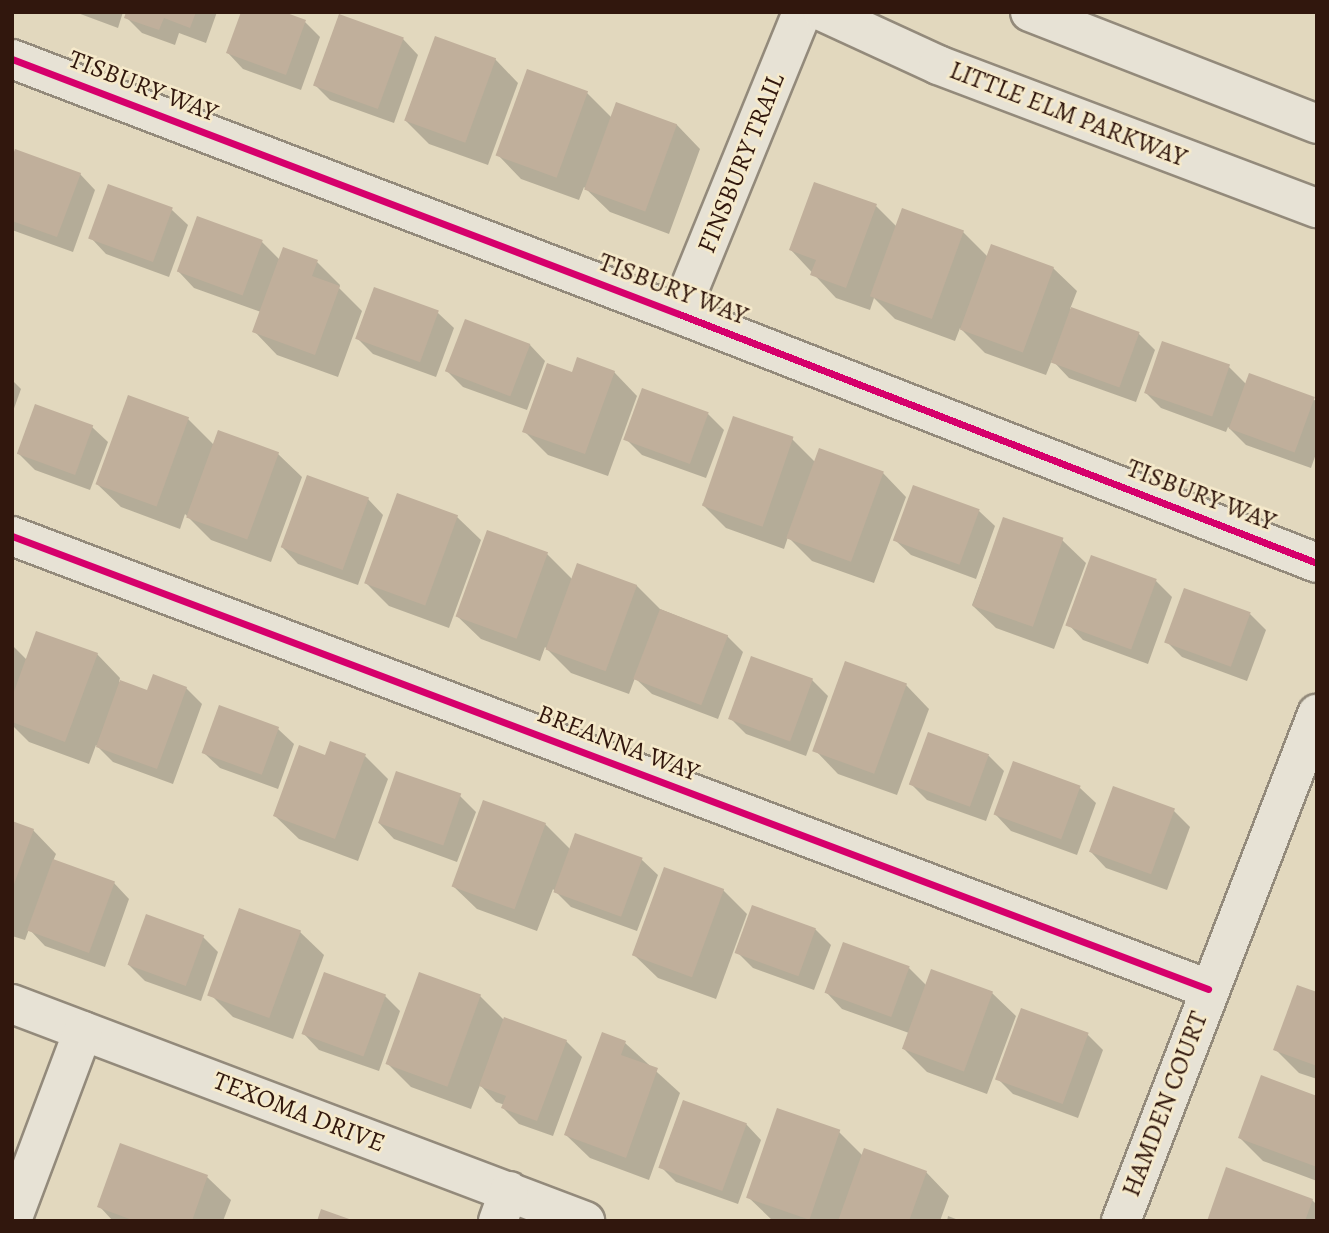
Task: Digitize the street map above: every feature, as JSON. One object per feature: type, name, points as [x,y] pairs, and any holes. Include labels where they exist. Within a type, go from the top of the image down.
[{"type":"street","name":"FINSBURY TRAIL","points":[[679,314],[802,12]]},
{"type":"street","name":"LITTLE ELM PARKWAY","points":[[822,12],[938,65],[1317,208]]},
{"type":"street","points":[[1030,12],[1317,124]]},
{"type":"street","name":"TISBURY WAY","points":[[12,59],[679,314],[1317,563]]},
{"type":"street","name":"BREANNA WAY","points":[[12,536],[1209,989]]},
{"type":"street","name":"HAMDEN COURT","points":[[1121,1221],[1317,713]]},
{"type":"street","name":"TEXOMA DRIVE","points":[[12,1004],[503,1206],[585,1221]]},
{"type":"street","points":[[12,1220],[83,1031]]},
{"type":"building","points":[[126,12],[196,12],[190,28],[164,18],[159,30],[124,18]]},
{"type":"building","points":[[241,12],[284,12],[306,20],[286,75],[226,53]]},
{"type":"building","points":[[339,14],[404,38],[378,109],[313,85]]},
{"type":"building","points":[[435,36],[496,58],[465,143],[404,121]]},
{"type":"building","points":[[527,69],[588,91],[557,178],[496,155]]},
{"type":"building","points":[[616,102],[677,124],[645,212],[584,189]]},
{"type":"building","points":[[15,149],[81,173],[57,237],[12,221],[12,158]]},
{"type":"building","points":[[814,182],[877,204],[846,288],[810,275],[816,260],[789,250]]},
{"type":"building","points":[[108,184],[173,208],[153,262],[88,239]]},
{"type":"building","points":[[902,208],[964,231],[932,319],[870,296]]},
{"type":"building","points":[[197,216],[263,240],[243,295],[177,271]]},
{"type":"building","points":[[991,244],[1054,267],[1023,352],[960,330]]},
{"type":"building","points":[[283,247],[318,260],[312,276],[340,286],[315,355],[252,332]]},
{"type":"building","points":[[374,287],[439,311],[420,362],[355,339]]},
{"type":"building","points":[[1071,307],[1140,332],[1119,387],[1051,362]]},
{"type":"building","points":[[465,319],[530,344],[510,396],[445,371]]},
{"type":"building","points":[[1162,341],[1230,364],[1212,416],[1144,393]]},
{"type":"building","points":[[577,357],[615,371],[585,454],[522,432],[547,363],[572,372]]},
{"type":"building","points":[[1249,373],[1315,397],[1295,452],[1229,428]]},
{"type":"building","points":[[642,388],[709,412],[690,464],[623,440]]},
{"type":"building","points":[[128,395],[189,417],[157,507],[96,484]]},
{"type":"building","points":[[35,404],[93,425],[75,475],[17,454]]},
{"type":"building","points":[[733,416],[794,437],[763,527],[702,506]]},
{"type":"building","points":[[218,430],[279,452],[247,540],[186,517]]},
{"type":"building","points":[[819,448],[884,472],[851,562],[786,538]]},
{"type":"building","points":[[307,475],[369,498],[343,570],[281,547]]},
{"type":"building","points":[[913,485],[980,509],[960,565],[893,540]]},
{"type":"building","points":[[397,493],[458,515],[425,605],[364,583]]},
{"type":"building","points":[[1003,517],[1064,538],[1033,627],[972,606]]},
{"type":"building","points":[[487,530],[548,552],[517,639],[456,616]]},
{"type":"building","points":[[1091,555],[1157,579],[1131,649],[1065,625]]},
{"type":"building","points":[[577,563],[637,585],[606,671],[546,649]]},
{"type":"building","points":[[1184,588],[1251,612],[1231,667],[1164,643]]},
{"type":"building","points":[[660,609],[728,635],[701,705],[633,679]]},
{"type":"building","points":[[36,631],[98,653],[65,742],[12,722],[12,697]]},
{"type":"building","points":[[751,656],[813,679],[790,742],[728,719]]},
{"type":"building","points":[[845,661],[907,684],[874,774],[812,751]]},
{"type":"building","points":[[153,674],[187,687],[157,769],[96,747],[120,680],[147,690]]},
{"type":"building","points":[[219,705],[279,727],[262,775],[202,753]]},
{"type":"building","points":[[928,732],[989,754],[970,807],[909,785]]},
{"type":"building","points":[[330,741],[366,754],[335,839],[273,816],[299,745],[325,755]]},
{"type":"building","points":[[1013,761],[1081,786],[1061,839],[994,815]]},
{"type":"building","points":[[396,771],[461,793],[443,845],[378,823]]},
{"type":"building","points":[[1113,786],[1175,809],[1151,874],[1089,852]]},
{"type":"building","points":[[483,800],[546,823],[514,909],[452,886]]},
{"type":"building","points":[[12,821],[34,829],[13,887],[12,887]]},
{"type":"building","points":[[575,833],[643,858],[621,917],[553,892]]},
{"type":"building","points":[[53,859],[115,882],[89,953],[27,930]]},
{"type":"building","points":[[664,867],[724,889],[692,977],[632,955]]},
{"type":"building","points":[[752,905],[816,928],[798,976],[735,953]]},
{"type":"building","points":[[239,908],[301,931],[269,1018],[207,995]]},
{"type":"building","points":[[146,914],[204,935],[186,986],[128,965]]},
{"type":"building","points":[[843,942],[910,966],[891,1017],[825,993]]},
{"type":"building","points":[[931,969],[993,992],[964,1071],[902,1049]]},
{"type":"building","points":[[324,972],[386,995],[363,1057],[301,1034]]},
{"type":"building","points":[[419,972],[481,995],[448,1087],[385,1064]]},
{"type":"building","points":[[1297,985],[1317,992],[1317,1066],[1273,1050]]},
{"type":"building","points":[[1021,1008],[1089,1033],[1063,1104],[995,1079]]},
{"type":"building","points":[[504,1017],[567,1040],[537,1121],[501,1108],[506,1096],[479,1086]]},
{"type":"building","points":[[602,1032],[626,1041],[621,1055],[658,1068],[626,1158],[564,1135]]},
{"type":"building","points":[[1261,1075],[1317,1096],[1317,1167],[1238,1138]]},
{"type":"building","points":[[683,1100],[747,1123],[722,1191],[658,1168]]},
{"type":"building","points":[[777,1108],[840,1130],[809,1220],[746,1198]]},
{"type":"building","points":[[120,1143],[208,1175],[192,1221],[135,1221],[97,1207]]},
{"type":"building","points":[[864,1148],[927,1171],[909,1221],[838,1221]]},
{"type":"building","points":[[1226,1167],[1313,1199],[1305,1221],[1207,1221]]},
{"type":"building","points":[[321,1209],[352,1220],[352,1221],[317,1221]]},
{"type":"cycle path","points":[[12,59],[679,314],[1317,563]]},
{"type":"cycle path","points":[[12,536],[1208,989]]}]
